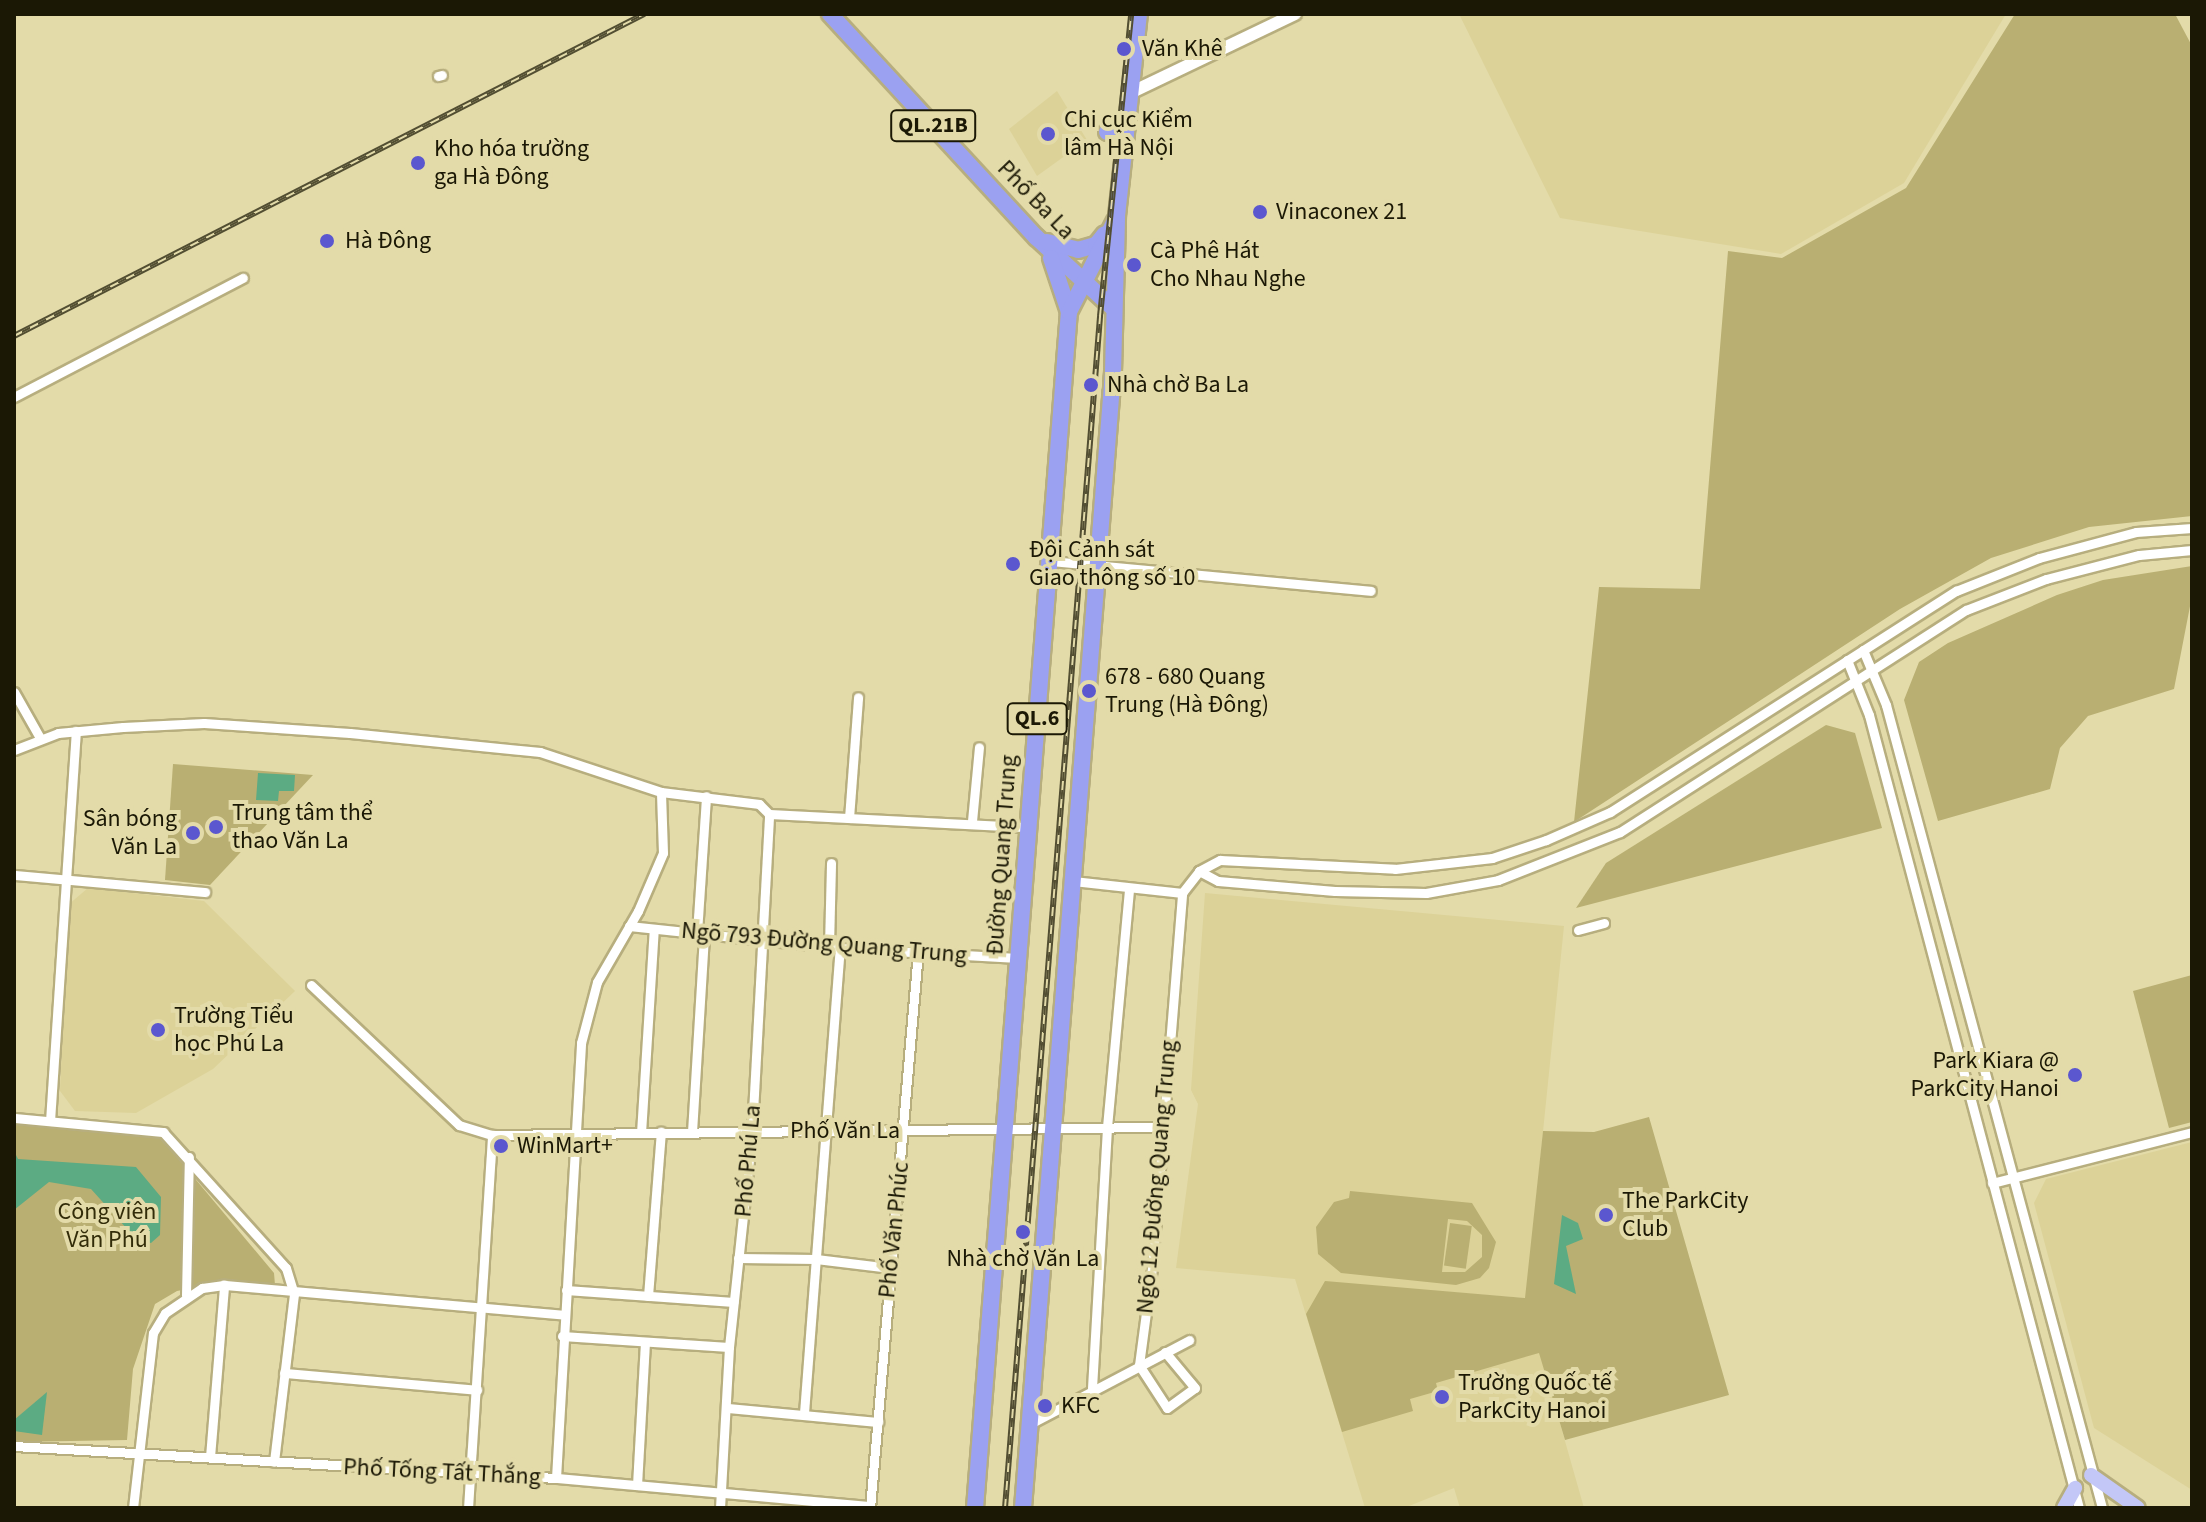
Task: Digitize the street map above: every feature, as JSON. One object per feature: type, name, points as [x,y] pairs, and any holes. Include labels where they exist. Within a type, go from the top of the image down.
[{"type":"highway","name":"Phố Ba La","points":[[830,14],[1036,237],[1114,309]]},
{"type":"highway","name":"Đường Quang Trung","points":[[1023,1508],[1098,564],[1117,216],[1139,14]]},
{"type":"highway","points":[[1107,132],[1126,134]]},
{"type":"highway","points":[[1036,237],[1063,248],[1088,248],[1096,245],[1117,216]]},
{"type":"highway","name":"Đường Quang Trung","points":[[975,1508],[1069,312],[1117,216]]},
{"type":"highway","points":[[1036,237],[1059,269],[1069,312]]},
{"type":"main road","points":[[2091,1475],[2138,1508]]},
{"type":"main road","points":[[2064,1508],[2075,1488]]},
{"type":"street","points":[[1130,93],[1295,14]]},
{"type":"street","points":[[14,397],[243,278]]},
{"type":"street","points":[[1073,881],[1182,893],[1199,871],[1220,860],[1395,869],[1492,858],[1546,840],[1610,812],[1956,591],[2039,558],[2136,532],[2192,528]]},
{"type":"street","points":[[1199,871],[1218,881],[1252,885],[1426,893],[1498,880],[1620,832],[1966,610],[2046,579],[2139,555],[2192,550]]},
{"type":"street","points":[[1050,561],[1371,591]]},
{"type":"street","points":[[1863,650],[1874,669],[2102,1508]]},
{"type":"street","points":[[1847,660],[1857,680],[2079,1508]]},
{"type":"street","points":[[14,692],[40,738]]},
{"type":"street","points":[[849,818],[858,697]]},
{"type":"street","points":[[14,750],[40,738],[76,731],[204,723],[540,752],[661,792],[759,804],[769,814],[972,821],[1029,827]]},
{"type":"street","points":[[50,1121],[76,731]]},
{"type":"street","points":[[972,821],[979,747]]},
{"type":"street","points":[[556,1478],[581,1043],[597,982],[629,926],[663,853],[661,792]]},
{"type":"street","points":[[692,1132],[706,796]]},
{"type":"street","name":"Phố Phú La","points":[[720,1508],[729,1347],[752,1131],[769,814]]},
{"type":"street","points":[[804,1413],[827,1131],[834,947],[831,863]]},
{"type":"street","points":[[14,875],[205,892]]},
{"type":"street","points":[[1092,1388],[1107,1127],[1129,888]]},
{"type":"street","name":"Ngõ 12 Đường Quang Trung","points":[[1139,1365],[1152,1268],[1160,1127],[1182,893]]},
{"type":"street","points":[[1578,930],[1604,923]]},
{"type":"street","name":"Ngõ 793 Đường Quang Trung","points":[[629,926],[834,947],[1018,958]]},
{"type":"street","points":[[641,1133],[654,929]]},
{"type":"street","name":"Phố Văn Phúc","points":[[870,1507],[918,952]]},
{"type":"street","name":"Phố Văn La","points":[[311,985],[459,1125],[492,1135],[904,1131],[1053,1125],[1160,1127]]},
{"type":"street","points":[[14,1118],[163,1132],[189,1157],[286,1268],[294,1294],[274,1462]]},
{"type":"street","points":[[648,1296],[661,1132]]},
{"type":"street","points":[[1992,1183],[2192,1132]]},
{"type":"street","points":[[468,1508],[473,1474],[480,1306],[492,1135]]},
{"type":"street","points":[[186,1295],[189,1157]]},
{"type":"street","points":[[738,1258],[816,1259],[890,1268]]},
{"type":"street","points":[[133,1508],[136,1450],[153,1333],[165,1313],[186,1295],[224,1285],[294,1294],[480,1306],[564,1315]]},
{"type":"street","points":[[210,1457],[224,1285]]},
{"type":"street","points":[[566,1290],[734,1302]]},
{"type":"street","points":[[562,1336],[645,1344],[729,1347]]},
{"type":"street","points":[[1030,1424],[1092,1388],[1189,1340]]},
{"type":"street","points":[[637,1485],[645,1344]]},
{"type":"street","points":[[1139,1365],[1167,1408],[1195,1388],[1165,1352]]},
{"type":"street","points":[[284,1373],[477,1390]]},
{"type":"street","points":[[727,1408],[878,1422]]},
{"type":"street","name":"Phố Tống Tất Thắng","points":[[14,1446],[136,1450],[274,1462],[556,1478],[870,1507]]},
{"type":"shaded area","points":[[1459,14],[2006,14],[1904,183],[1781,254],[1560,218]]},
{"type":"shaded area","name":"Chi cục Kiểm lâm Hà Nội","points":[[1057,91],[1087,140],[1037,176],[1009,129]]},
{"type":"shaded area","points":[[258,773],[295,775],[294,791],[279,791],[278,801],[256,800]]},
{"type":"shaded area","name":"Trường Tiểu học Phú La","points":[[88,888],[204,901],[295,991],[213,1069],[136,1113],[75,1111],[60,1091],[68,905]]},
{"type":"shaded area","points":[[1205,893],[1564,926],[1526,1298],[1409,1289],[1540,1353],[1584,1508],[1460,1508],[1454,1488],[1404,1508],[1365,1508],[1295,1279],[1176,1268],[1198,1104],[1191,1090]]},
{"type":"shaded area","points":[[2192,1142],[2192,1490],[2094,1428],[2034,1203],[2046,1179]]},
{"type":"shaded area","points":[[14,1151],[18,1159],[136,1167],[161,1197],[160,1235],[151,1243],[137,1240],[91,1189],[49,1182],[14,1210]]},
{"type":"shaded area","points":[[1562,1215],[1578,1223],[1583,1239],[1566,1246],[1576,1294],[1554,1284]]},
{"type":"shaded area","points":[[47,1392],[42,1435],[14,1431],[14,1420]]},
{"type":"green space","points":[[2015,14],[2175,14],[2192,46],[2192,516],[2089,527],[1991,558],[1900,609],[1574,822],[1599,587],[1700,589],[1728,251],[1782,258],[1906,188]]},
{"type":"green space","points":[[2192,566],[2192,596],[2174,689],[2088,716],[2060,748],[2050,789],[1938,821],[1904,700],[1919,662],[1948,643],[2057,595],[2103,580]]},
{"type":"green space","points":[[1826,725],[1855,733],[1882,828],[1576,908],[1606,863]]},
{"type":"green space","name":"Trung tâm thể thao Văn La","points":[[173,764],[313,775],[210,885],[165,880]]},
{"type":"green space","points":[[2192,975],[2192,1122],[2169,1128],[2133,991]]},
{"type":"green space","name":"The ParkCity Club","points":[[1649,1117],[1729,1395],[1565,1440],[1539,1353],[1436,1383],[1438,1391],[1410,1399],[1413,1411],[1342,1432],[1306,1314],[1325,1281],[1525,1298],[1543,1131],[1594,1132]]},
{"type":"green space","name":"Công viên Văn Phú","points":[[14,1124],[161,1138],[274,1273],[275,1285],[222,1282],[177,1291],[155,1304],[133,1369],[127,1440],[14,1442]]},
{"type":"green space","points":[[1350,1191],[1472,1203],[1496,1242],[1489,1268],[1480,1278],[1456,1285],[1341,1273],[1318,1254],[1316,1227],[1334,1202],[1349,1198]],"holes":[[[1448,1219],[1467,1221],[1482,1235],[1482,1257],[1465,1272],[1442,1272]]]},
{"type":"green space","points":[[1450,1223],[1472,1226],[1466,1269],[1444,1266]]},
{"type":"railway","points":[[14,336],[644,14]]},
{"type":"railway","points":[[1005,1508],[1100,316],[1131,14]]},
{"type":"place","name":"Văn Khê","points":[[1124,49]]},
{"type":"place","name":"Chi cục Kiểm lâm Hà Nội","points":[[1048,134]]},
{"type":"place","name":"Kho hóa trường ga Hà Đông","points":[[418,163]]},
{"type":"place","name":"Vinaconex 21","points":[[1260,212]]},
{"type":"place","name":"Hà Đông","points":[[327,241]]},
{"type":"place","name":"Cà Phê Hát Cho Nhau Nghe","points":[[1134,265]]},
{"type":"place","name":"Nhà chờ Ba La","points":[[1091,385]]},
{"type":"place","name":"Đội Cảnh sát Giao thông số 10","points":[[1013,564]]},
{"type":"place","name":"678 - 680 Quang Trung (Hà Đông)","points":[[1089,691]]},
{"type":"place","name":"Trung tâm thể thao Văn La","points":[[216,827]]},
{"type":"place","name":"Sân bóng Văn La","points":[[193,833]]},
{"type":"place","name":"Trường Tiểu học Phú La","points":[[158,1030]]},
{"type":"place","name":"Park Kiara @ ParkCity Hanoi","points":[[2075,1075]]},
{"type":"place","name":"WinMart+","points":[[501,1146]]},
{"type":"place","name":"The ParkCity Club","points":[[1606,1215]]},
{"type":"place","name":"Nhà chờ Văn La","points":[[1023,1232]]},
{"type":"place","name":"Trường Quốc tế ParkCity Hanoi","points":[[1442,1397]]},
{"type":"place","name":"KFC","points":[[1045,1406]]}]
